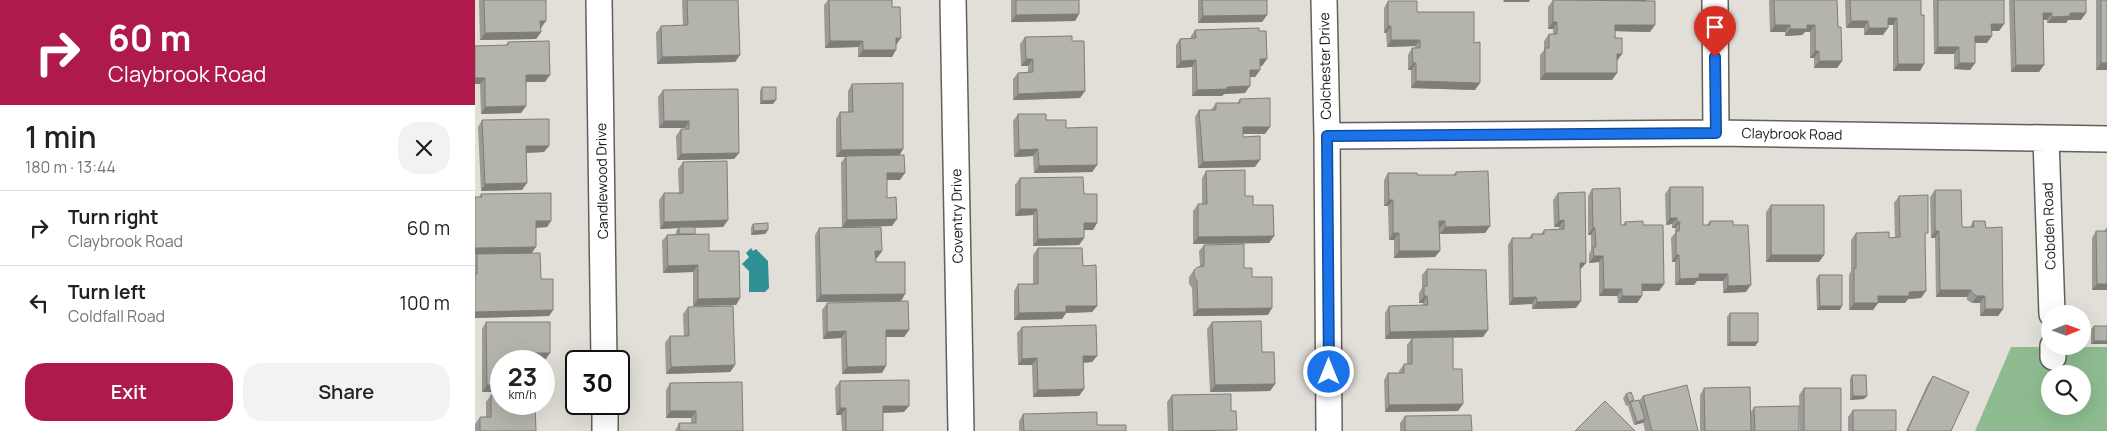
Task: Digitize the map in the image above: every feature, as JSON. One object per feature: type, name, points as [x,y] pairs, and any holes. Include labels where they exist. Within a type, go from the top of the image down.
[{"type":"street","name":"Candlewood Drive","points":[[599,0],[604,350]]},
{"type":"street","name":"Coventry Drive","points":[[953,0],[961,431]]},
{"type":"street","name":"Colchester Drive","points":[[1324,0],[1329,431]]},
{"type":"street","points":[[1715,0],[1716,133]]},
{"type":"street","name":"Claybrook Road","points":[[1327,136],[1716,133],[2107,139]]},
{"type":"street","name":"Cobden Road","points":[[2046,139],[2052,305]]},
{"type":"street","points":[[605,415],[605,431]]},
{"type":"green space","points":[[2011,347],[2041,347],[2041,355],[2091,355],[2091,347],[2107,347],[2107,431],[1975,431]]},
{"type":"water","points":[[751,248],[753,251],[756,249],[768,261],[769,288],[765,292],[749,292],[749,271],[742,264],[749,257],[746,253]]},
{"type":"building","points":[[484,0],[546,0],[546,21],[540,21],[541,32],[485,33]]},
{"type":"building","points":[[687,0],[738,0],[740,55],[662,57],[661,26],[688,25]]},
{"type":"building","points":[[829,0],[892,0],[892,7],[900,7],[901,38],[896,38],[896,50],[863,50],[863,41],[830,41]]},
{"type":"building","points":[[1016,0],[1079,0],[1079,14],[1016,15]]},
{"type":"building","points":[[1202,0],[1267,0],[1267,15],[1203,16]]},
{"type":"building","points":[[1553,0],[1655,1],[1655,25],[1615,25],[1615,38],[1622,38],[1622,54],[1617,54],[1617,73],[1545,73],[1545,48],[1549,48],[1549,34],[1557,34],[1557,22],[1553,22]]},
{"type":"building","points":[[1774,0],[1837,0],[1838,27],[1841,27],[1842,61],[1819,61],[1819,51],[1815,51],[1815,25],[1807,25],[1807,29],[1790,29],[1790,25],[1775,25]]},
{"type":"building","points":[[1850,0],[1921,0],[1921,15],[1924,15],[1924,64],[1898,64],[1897,18],[1888,18],[1888,28],[1869,28],[1868,21],[1851,21]]},
{"type":"building","points":[[1938,0],[2004,0],[2004,24],[1991,24],[1992,36],[1975,36],[1975,63],[1959,63],[1959,47],[1938,47]]},
{"type":"building","points":[[2014,0],[2086,0],[2086,13],[2070,13],[2070,16],[2052,17],[2052,13],[2043,13],[2044,65],[2016,65]]},
{"type":"building","points":[[2101,0],[2107,0],[2107,63],[2101,63]]},
{"type":"building","points":[[1388,1],[1417,1],[1417,12],[1474,12],[1474,43],[1480,42],[1480,83],[1416,81],[1416,63],[1413,63],[1412,48],[1420,48],[1420,40],[1391,40],[1391,26],[1388,26]]},
{"type":"building","points":[[1259,28],[1259,31],[1266,31],[1267,59],[1260,59],[1260,70],[1250,70],[1250,86],[1197,90],[1196,60],[1181,61],[1180,39],[1196,38],[1195,30]]},
{"type":"building","points":[[1072,36],[1072,41],[1084,41],[1085,91],[1018,94],[1018,73],[1033,72],[1033,59],[1026,59],[1025,37]]},
{"type":"building","points":[[549,41],[550,75],[526,75],[526,106],[485,107],[485,78],[475,78],[475,46],[508,45],[508,42]]},
{"type":"building","points":[[903,83],[903,149],[841,150],[840,112],[853,112],[852,84]]},
{"type":"building","points":[[762,87],[776,87],[776,100],[762,101]]},
{"type":"building","points":[[738,89],[739,153],[681,154],[681,129],[689,129],[689,121],[664,121],[663,90]]},
{"type":"building","points":[[1270,98],[1270,127],[1243,127],[1243,137],[1260,136],[1260,160],[1203,162],[1199,110],[1216,110],[1216,103],[1240,103],[1240,99]]},
{"type":"building","points":[[1018,114],[1046,114],[1046,120],[1066,120],[1066,128],[1097,127],[1097,165],[1039,166],[1038,149],[1019,150]]},
{"type":"building","points":[[549,119],[549,146],[526,146],[527,183],[485,184],[482,120]]},
{"type":"building","points":[[904,155],[905,173],[887,173],[887,198],[896,197],[897,219],[847,220],[846,156]]},
{"type":"building","points":[[727,161],[728,220],[664,222],[664,193],[683,193],[683,162]]},
{"type":"building","points":[[1245,170],[1245,196],[1253,196],[1253,205],[1273,205],[1274,236],[1198,237],[1198,204],[1207,204],[1206,171]]},
{"type":"building","points":[[1488,171],[1490,226],[1445,227],[1445,221],[1439,221],[1440,251],[1399,251],[1399,233],[1393,233],[1393,200],[1389,200],[1388,173],[1456,175],[1456,172]]},
{"type":"building","points":[[1083,177],[1084,194],[1097,194],[1097,223],[1084,223],[1084,238],[1038,239],[1037,209],[1020,209],[1020,178]]},
{"type":"building","points":[[1670,187],[1703,187],[1703,225],[1710,225],[1710,221],[1733,221],[1733,225],[1748,225],[1751,285],[1728,286],[1728,274],[1699,274],[1699,278],[1680,279],[1679,255],[1676,255],[1676,231],[1679,231],[1680,222],[1677,222],[1677,218],[1670,218]]},
{"type":"building","points":[[1620,188],[1621,225],[1626,225],[1625,222],[1643,221],[1643,225],[1663,225],[1664,284],[1642,284],[1642,296],[1622,296],[1622,289],[1604,289],[1603,256],[1594,256],[1593,247],[1596,247],[1595,228],[1593,228],[1592,189]]},
{"type":"building","points":[[1935,190],[1961,190],[1962,227],[1974,227],[1973,221],[1985,221],[1986,228],[2002,227],[2003,309],[1985,309],[1985,296],[1977,296],[1971,290],[1940,290],[1939,231],[1935,231]]},
{"type":"building","points":[[1585,192],[1586,263],[1580,263],[1581,301],[1537,302],[1536,297],[1513,298],[1512,238],[1532,238],[1532,234],[1544,234],[1544,230],[1564,229],[1564,220],[1559,221],[1558,193]]},
{"type":"building","points":[[551,193],[551,221],[536,221],[536,247],[475,248],[475,197],[482,197],[481,194]]},
{"type":"building","points":[[1928,195],[1928,233],[1925,233],[1926,291],[1909,292],[1909,296],[1878,296],[1878,303],[1854,303],[1856,233],[1889,232],[1889,238],[1900,237],[1899,196]]},
{"type":"building","points":[[1771,205],[1824,205],[1824,255],[1771,255]]},
{"type":"building","points":[[768,223],[768,230],[754,231],[753,224]]},
{"type":"building","points":[[679,227],[695,227],[695,234],[679,234]]},
{"type":"building","points":[[881,227],[882,251],[875,251],[876,262],[905,262],[905,294],[821,295],[819,228]]},
{"type":"building","points":[[2096,231],[2107,231],[2107,284],[2097,284]]},
{"type":"building","points":[[709,234],[709,251],[739,251],[740,298],[698,299],[698,265],[668,266],[667,235]]},
{"type":"building","points":[[1244,244],[1244,268],[1252,268],[1252,277],[1272,277],[1272,308],[1198,309],[1197,281],[1194,277],[1194,270],[1204,266],[1204,245]]},
{"type":"building","points":[[1038,248],[1082,248],[1083,266],[1096,265],[1097,306],[1066,306],[1066,312],[1019,313],[1018,284],[1038,284]]},
{"type":"building","points":[[540,253],[541,279],[553,279],[553,310],[475,312],[477,254]]},
{"type":"building","points":[[1427,269],[1486,270],[1488,330],[1390,332],[1389,306],[1428,305],[1427,296],[1424,296],[1424,286],[1427,286]]},
{"type":"building","points":[[1819,275],[1842,275],[1842,306],[1820,306]]},
{"type":"building","points":[[908,301],[909,330],[886,330],[886,366],[847,367],[846,331],[827,332],[827,303]]},
{"type":"building","points":[[733,306],[735,365],[671,367],[670,336],[689,336],[688,307]]},
{"type":"building","points":[[1730,313],[1758,313],[1758,342],[1730,342]]},
{"type":"building","points":[[1261,321],[1262,352],[1274,352],[1275,384],[1215,385],[1212,322]]},
{"type":"building","points":[[486,322],[550,322],[550,350],[490,350],[490,385],[487,385]]},
{"type":"building","points":[[1096,325],[1097,356],[1083,356],[1084,389],[1038,390],[1037,358],[1022,359],[1022,327]]},
{"type":"building","points":[[2094,326],[2107,326],[2107,341],[2094,341]]},
{"type":"building","points":[[1453,337],[1453,369],[1462,369],[1463,404],[1389,405],[1388,373],[1404,373],[1404,364],[1412,364],[1412,338]]},
{"type":"building","points":[[1852,375],[1866,375],[1867,396],[1853,396]]},
{"type":"building","points":[[1933,376],[1969,392],[1951,431],[1907,431]]},
{"type":"building","points":[[909,380],[909,406],[883,406],[883,431],[846,431],[846,408],[840,408],[840,381]]},
{"type":"building","points":[[742,382],[743,431],[680,431],[679,423],[696,423],[696,411],[670,411],[670,383]]},
{"type":"building","points":[[1687,385],[1698,431],[1652,431],[1643,396]]},
{"type":"building","points":[[1750,387],[1751,431],[1705,431],[1704,388]]},
{"type":"building","points":[[1804,388],[1841,388],[1841,431],[1804,431]]},
{"type":"building","points":[[1631,392],[1634,400],[1629,402],[1626,394]]},
{"type":"building","points":[[1231,394],[1231,411],[1236,411],[1237,430],[1173,431],[1172,395]]},
{"type":"building","points":[[1639,400],[1645,419],[1637,422],[1630,402]]},
{"type":"building","points":[[1605,401],[1635,431],[1575,431]]},
{"type":"building","points":[[1799,406],[1799,431],[1755,431],[1754,407]]},
{"type":"building","points":[[1853,410],[1896,410],[1896,431],[1853,431]]},
{"type":"building","points":[[1097,412],[1097,425],[1126,425],[1126,431],[1024,431],[1023,414]]},
{"type":"building","points":[[491,415],[535,415],[536,431],[480,431],[480,417],[491,417]]},
{"type":"building","points":[[1471,415],[1472,431],[1405,431],[1405,416]]},
{"type":"route","points":[[1329,372],[1327,136],[1716,133],[1715,57]]}]
